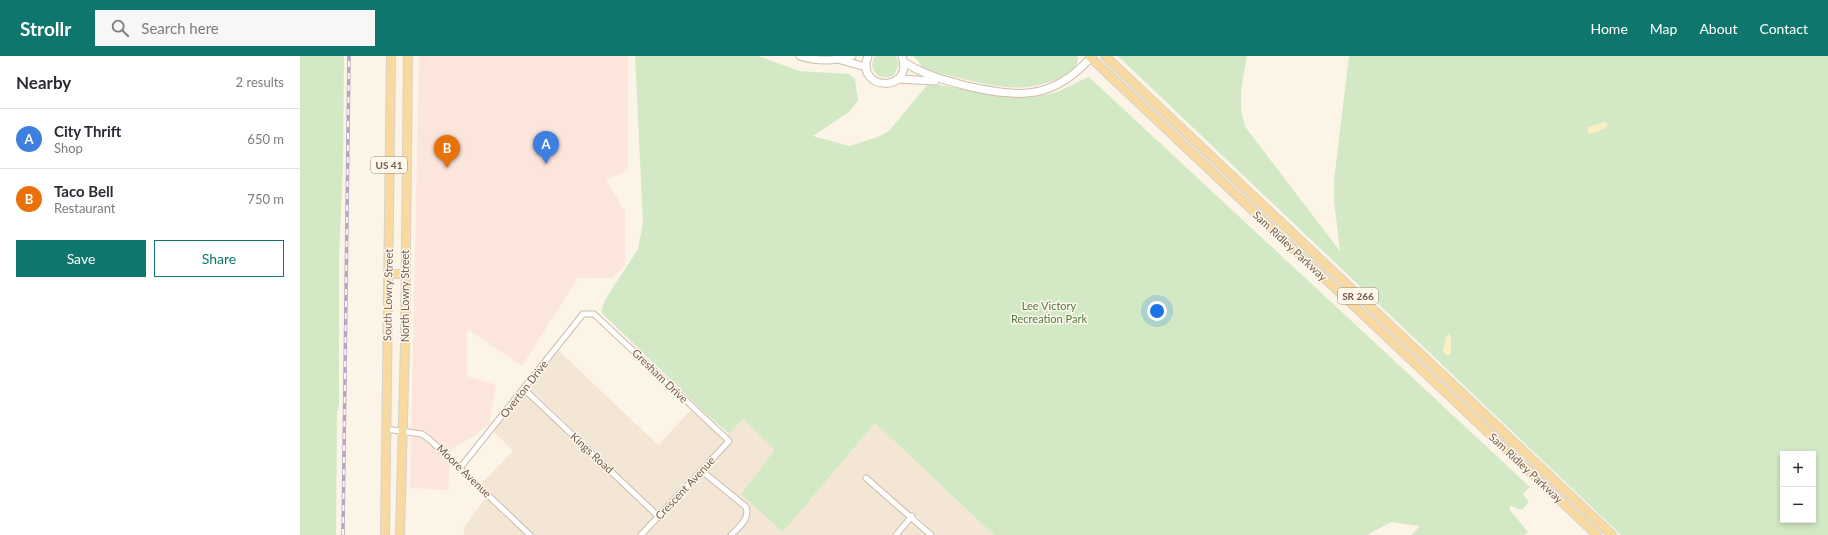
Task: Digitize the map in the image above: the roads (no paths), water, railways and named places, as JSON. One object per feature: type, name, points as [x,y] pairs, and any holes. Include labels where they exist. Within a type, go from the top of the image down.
[{"type":"main road","name":"South Lowry Street","points":[[385,535],[391,56]]},
{"type":"main road","name":"North Lowry Street","points":[[400,535],[403,432],[408,56]]},
{"type":"main road","name":"Sam Ridley Parkway","points":[[1105,56],[1612,535]]},
{"type":"main road","name":"Sam Ridley Parkway","points":[[1091,57],[1597,535]]},
{"type":"main road","points":[[388,274],[405,274]]},
{"type":"street","points":[[800,56],[819,60],[840,59],[852,56]]},
{"type":"street","points":[[868,56],[866,67],[870,76],[880,83],[892,83],[898,79],[902,74],[903,59]]},
{"type":"street","points":[[903,59],[918,71],[944,80],[1009,94],[1026,93],[1054,86],[1077,72],[1091,57]]},
{"type":"street","points":[[840,59],[866,67]]},
{"type":"street","points":[[898,79],[944,80]]},
{"type":"street","name":"Overton Drive","points":[[460,468],[583,314],[589,313]]},
{"type":"street","name":"Gresham Drive","points":[[589,313],[598,317],[605,323],[729,441]]},
{"type":"street","name":"Kings Road","points":[[524,388],[659,516]]},
{"type":"street","name":"Moore Avenue","points":[[386,428],[426,437],[530,535]]},
{"type":"street","name":"Crescent Avenue","points":[[641,535],[729,441]]},
{"type":"street","points":[[702,471],[746,507],[748,512],[747,517],[731,535]]},
{"type":"street","points":[[866,478],[912,516],[931,535]]},
{"type":"street","points":[[896,535],[912,516]]},
{"type":"railway","points":[[343,535],[349,56]]},
{"type":"place","name":"City Thrift","points":[[546,164]]},
{"type":"place","name":"Taco Bell","points":[[447,168]]},
{"type":"park label","name":"Lee Victory Recreation Park","points":[[1049,312]]}]
